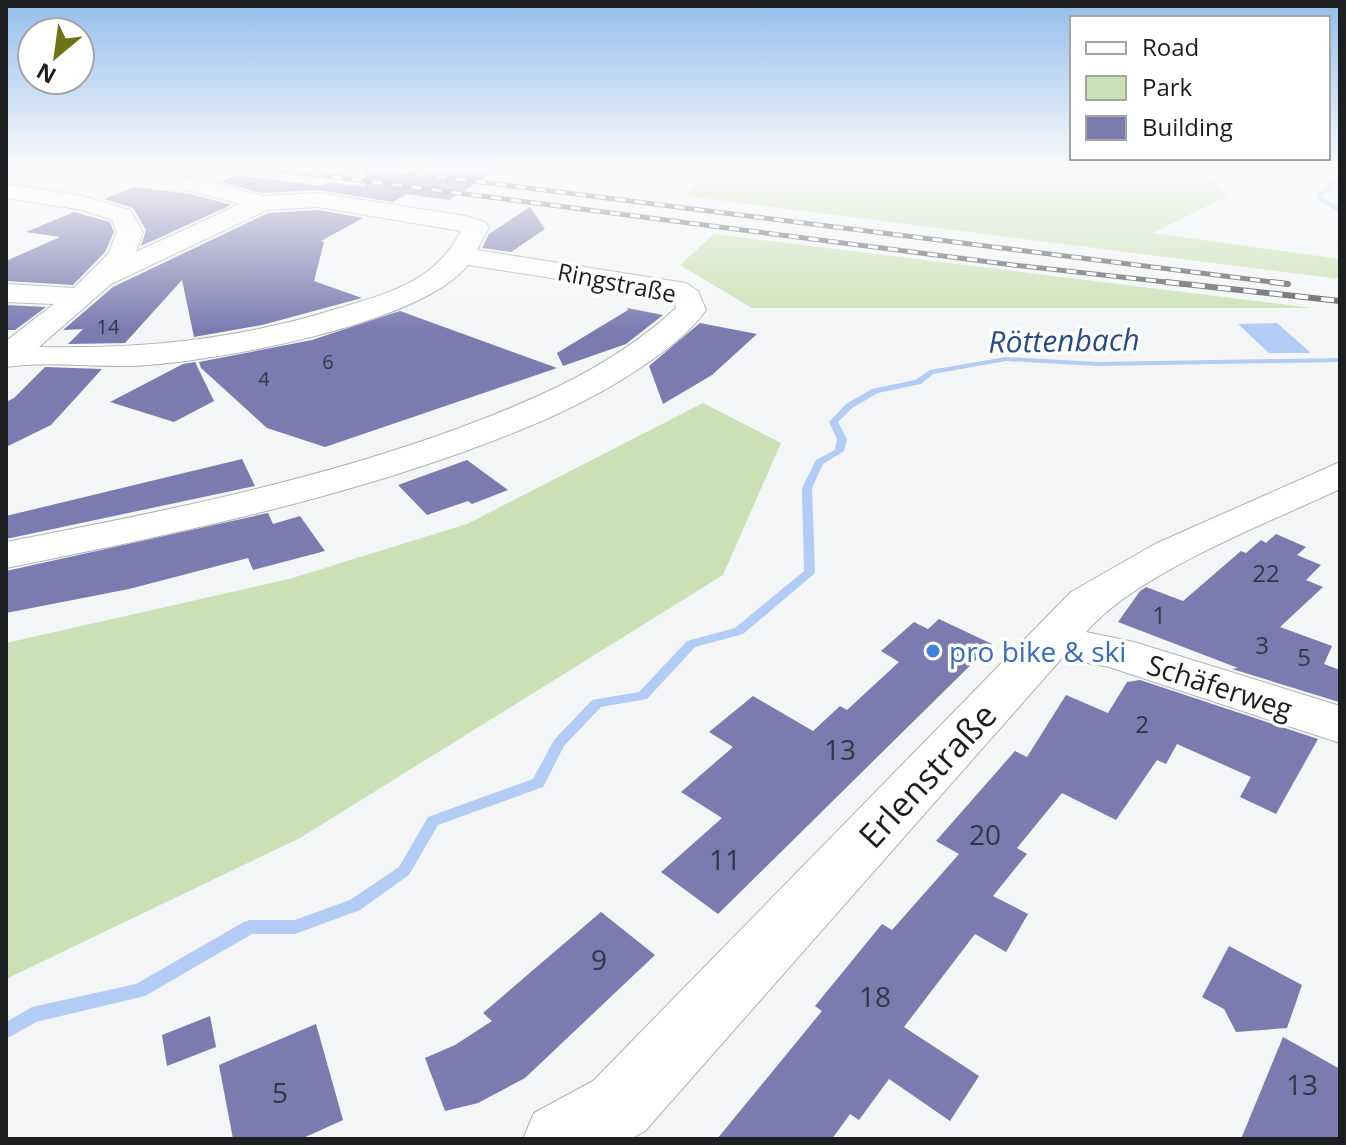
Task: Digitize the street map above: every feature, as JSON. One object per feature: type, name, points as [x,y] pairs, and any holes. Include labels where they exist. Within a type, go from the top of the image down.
[{"type":"street","points":[[7,356],[90,288],[130,241],[127,222]]},
{"type":"street","points":[[6,293],[90,288],[223,222]]},
{"type":"street","points":[[7,356],[156,355],[258,340],[373,307],[426,285],[448,270],[469,241],[458,222]]},
{"type":"street","name":"Ringstraße","points":[[6,555],[160,526],[280,498],[424,454],[530,415],[599,381],[635,359],[691,310],[691,301],[686,294],[676,289],[469,241]]},
{"type":"street","name":"Erlenstraße","points":[[560,1139],[619,1106],[1087,602],[1170,553],[1340,474]]},
{"type":"street","name":"Schäferweg","points":[[1053,641],[1117,653],[1340,725]]},
{"type":"green space","points":[[893,222],[1174,222],[1153,233],[1340,259],[1340,279]]},
{"type":"green space","points":[[714,234],[1313,308],[752,308],[680,265]]},
{"type":"green space","points":[[703,403],[781,443],[723,575],[300,838],[6,979],[6,643],[289,579],[467,524]]},
{"type":"water","points":[[1277,323],[1311,353],[1269,353],[1238,324]]},
{"type":"building","points":[[49,222],[110,222],[114,232],[105,252],[73,285],[6,281],[6,261],[60,237],[26,232]]},
{"type":"building","points":[[142,222],[193,222],[141,246],[146,230]]},
{"type":"building","points":[[248,222],[355,222],[321,241],[324,242],[314,281],[362,298],[262,325],[194,337],[182,280],[125,343],[68,344],[83,329],[63,330],[113,287]]},
{"type":"building","points":[[507,222],[541,222],[545,229],[511,252],[482,248],[489,234]]},
{"type":"building","points":[[6,305],[46,307],[15,330],[6,330]]},
{"type":"building","points":[[627,308],[663,315],[626,344],[563,366],[557,353]]},
{"type":"building","points":[[400,311],[557,368],[325,447],[267,428],[201,368],[199,362],[312,340]]},
{"type":"building","points":[[700,323],[757,334],[712,375],[663,404],[649,366]]},
{"type":"building","points":[[195,362],[214,401],[174,422],[110,402],[183,364]]},
{"type":"building","points":[[45,367],[102,369],[51,425],[6,447],[6,402]]},
{"type":"building","points":[[242,459],[255,486],[6,539],[6,516]]},
{"type":"building","points":[[467,460],[508,490],[472,504],[468,501],[427,515],[398,485]]},
{"type":"building","points":[[268,513],[273,524],[300,516],[325,551],[253,570],[248,558],[129,589],[6,613],[6,571]]},
{"type":"building","points":[[1276,534],[1306,547],[1297,555],[1321,565],[1306,580],[1323,587],[1280,627],[1332,646],[1324,664],[1340,670],[1339,702],[1232,669],[1238,668],[1118,622],[1146,587],[1183,601],[1241,551],[1246,553],[1261,540],[1266,543]]},
{"type":"building","points":[[939,619],[992,644],[718,914],[661,872],[722,818],[681,792],[733,747],[709,732],[753,696],[813,731],[840,706],[847,710],[899,662],[881,651],[914,622],[928,629]]},
{"type":"building","points":[[1140,680],[1318,739],[1276,814],[1240,797],[1251,777],[1177,744],[1166,764],[1157,760],[1116,820],[1062,793],[1017,848],[1027,854],[993,896],[1028,914],[1006,952],[975,934],[904,1027],[979,1076],[950,1121],[889,1079],[859,1120],[850,1114],[832,1139],[717,1139],[822,1011],[815,1006],[882,924],[892,930],[959,854],[936,841],[1015,751],[1027,757],[1066,695],[1108,713],[1127,682]]},
{"type":"building","points":[[601,912],[655,955],[525,1078],[478,1103],[445,1111],[425,1058],[455,1045],[492,1021],[483,1013]]},
{"type":"building","points":[[1229,946],[1302,985],[1287,1028],[1236,1032],[1224,1009],[1202,997]]},
{"type":"building","points":[[210,1016],[216,1047],[167,1066],[162,1035]]},
{"type":"building","points":[[316,1024],[343,1120],[301,1139],[233,1139],[219,1065]]},
{"type":"building","points":[[1283,1037],[1340,1069],[1340,1139],[1241,1139]]},
{"type":"waterway","name":"Röttenbach","points":[[6,1031],[32,1015],[139,991],[250,927],[295,927],[355,905],[404,871],[433,821],[538,783],[559,743],[597,703],[643,696],[691,644],[739,631],[810,572],[807,488],[819,462],[839,451],[842,439],[833,422],[849,406],[875,391],[918,382],[930,372],[1006,359],[1098,364],[1340,360]]},
{"type":"railway","points":[[685,222],[1166,282]]},
{"type":"railway","points":[[800,222],[1274,282]]},
{"type":"railway","points":[[1166,282],[1340,301]]},
{"type":"railway","points":[[1166,282],[1184,284]]},
{"type":"railway","points":[[1274,282],[1288,284]]},
{"type":"railway","points":[[1274,282],[1287,284]]},
{"type":"place","name":"pro bike & ski","points":[[933,651]]}]
